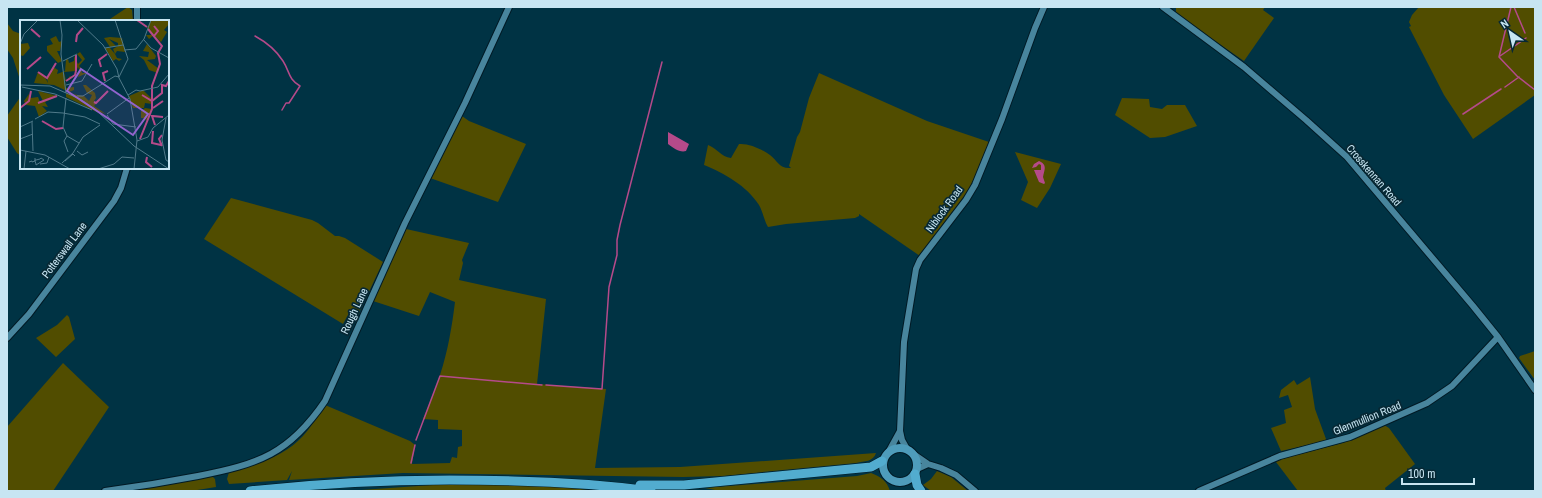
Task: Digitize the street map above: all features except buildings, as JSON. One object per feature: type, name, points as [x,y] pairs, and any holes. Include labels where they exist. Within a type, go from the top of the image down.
[{"type":"highway","points":[[250,491],[320,484],[418,479],[585,484],[684,485],[871,467],[882,461]]},
{"type":"highway","points":[[916,471],[917,485],[921,491]]},
{"type":"highway","points":[[585,484],[651,491]]},
{"type":"main road","points":[[896,491],[893,481],[884,473],[882,461],[889,451],[898,447],[910,451],[917,463],[916,471],[906,481],[901,491]]},
{"type":"main road","points":[[893,481],[906,481]]},
{"type":"street","points":[[137,7],[137,20]]},
{"type":"street","name":"Rough Lane","points":[[105,491],[169,482],[246,465],[276,451],[293,439],[309,423],[325,401],[405,223],[465,103],[509,7]]},
{"type":"street","name":"Niblock Road","points":[[910,451],[902,440],[900,431],[904,342],[916,269],[920,260],[975,186],[1044,7]]},
{"type":"street","name":"Crosskennan Road","points":[[1163,7],[1244,67],[1306,120],[1347,158],[1498,337],[1535,390]]},
{"type":"street","name":"Potterswall Lane","points":[[7,338],[29,314],[114,201],[121,188],[127,169]]},
{"type":"street","name":"Glenmullion Road","points":[[1199,491],[1280,456],[1350,437],[1427,403],[1452,386],[1498,337]]},
{"type":"street","name":"Niblock Road","points":[[889,451],[900,431]]},
{"type":"street","points":[[910,451],[928,464],[956,475],[975,491]]},
{"type":"street","points":[[916,471],[928,464]]},
{"type":"shaded area","points":[[128,7],[132,10],[133,20],[106,20]]},
{"type":"shaded area","points":[[1176,7],[1265,7],[1263,10],[1274,18],[1244,61],[1176,14]]},
{"type":"shaded area","points":[[1419,7],[1535,7],[1535,95],[1473,139],[1444,95],[1409,27],[1411,26],[1409,22],[1412,15]]},
{"type":"shaded area","points":[[7,23],[13,31],[20,34],[20,80],[13,58],[7,49]]},
{"type":"shaded area","points":[[819,73],[927,121],[989,142],[984,158],[967,193],[920,256],[859,214],[859,216],[855,218],[768,227],[759,205],[742,186],[727,176],[704,165],[708,145],[724,156],[731,158],[739,144],[743,144],[751,145],[770,155],[781,166],[791,168],[789,166],[797,137],[800,132],[809,98]]},
{"type":"shaded area","points":[[20,97],[20,155],[7,137],[7,116]]},
{"type":"shaded area","points":[[1122,98],[1149,99],[1150,107],[1162,109],[1167,105],[1185,105],[1197,126],[1165,137],[1150,138],[1115,115]]},
{"type":"shaded area","points":[[462,116],[469,121],[526,144],[498,202],[430,178]]},
{"type":"shaded area","points":[[668,132],[689,144],[686,151],[679,151],[668,144]]},
{"type":"shaded area","points":[[1015,152],[1061,164],[1050,188],[1037,208],[1021,200],[1028,182]]},
{"type":"shaded area","points":[[1039,161],[1044,164],[1044,184],[1039,182],[1034,170],[1041,170],[1041,165],[1039,164],[1032,168],[1034,164]]},
{"type":"shaded area","points":[[231,198],[312,220],[335,236],[345,238],[383,262],[357,317],[349,313],[343,324],[204,239]]},
{"type":"shaded area","points":[[406,229],[469,243],[462,260],[463,263],[459,280],[546,299],[537,384],[606,389],[595,468],[680,467],[876,453],[875,456],[868,461],[856,463],[722,476],[683,477],[403,473],[289,480],[292,471],[287,480],[229,484],[227,479],[229,472],[269,459],[287,450],[309,429],[325,405],[410,441],[415,445],[412,464],[450,463],[452,457],[457,458],[458,447],[462,446],[462,430],[438,429],[438,420],[423,419],[443,366],[453,320],[455,302],[430,292],[419,316],[373,301]]},
{"type":"shaded area","points":[[67,315],[69,317],[75,339],[56,357],[36,338],[57,325]]},
{"type":"shaded area","points":[[1535,351],[1535,380],[1519,358],[1520,356]]},
{"type":"shaded area","points":[[63,363],[109,407],[53,491],[7,491],[7,427]]},
{"type":"shaded area","points":[[1310,377],[1315,409],[1326,439],[1325,441],[1281,451],[1271,428],[1286,423],[1284,410],[1292,407],[1288,395],[1279,398],[1281,390],[1294,380],[1297,385]]},
{"type":"shaded area","points":[[1384,425],[1389,428],[1415,464],[1385,488],[1386,491],[1298,491],[1276,462],[1277,460],[1343,443]]},
{"type":"shaded area","points":[[937,471],[951,477],[968,491],[931,491],[923,485],[931,479]]},
{"type":"shaded area","points":[[871,473],[883,480],[890,491],[720,491],[705,488],[857,476]]},
{"type":"shaded area","points":[[212,476],[215,479],[216,487],[191,491],[116,491]]},
{"type":"shaded area","points":[[461,483],[562,487],[597,491],[347,491]]},
{"type":"waterway","points":[[1499,57],[1511,7]]},
{"type":"waterway","points":[[1514,7],[1525,33]]},
{"type":"waterway","points":[[255,36],[277,53],[283,61],[293,81],[300,86],[289,103],[286,103],[282,110]]},
{"type":"waterway","points":[[1500,56],[1526,38]]},
{"type":"waterway","points":[[1499,57],[1517,76],[1535,90]]},
{"type":"waterway","points":[[546,385],[602,389],[609,287],[617,255],[617,240],[662,62]]},
{"type":"waterway","points":[[1505,87],[1519,77]]},
{"type":"waterway","points":[[1463,114],[1501,89]]},
{"type":"waterway","points":[[416,440],[440,376],[542,385]]},
{"type":"waterway","points":[[411,463],[415,445]]}]
